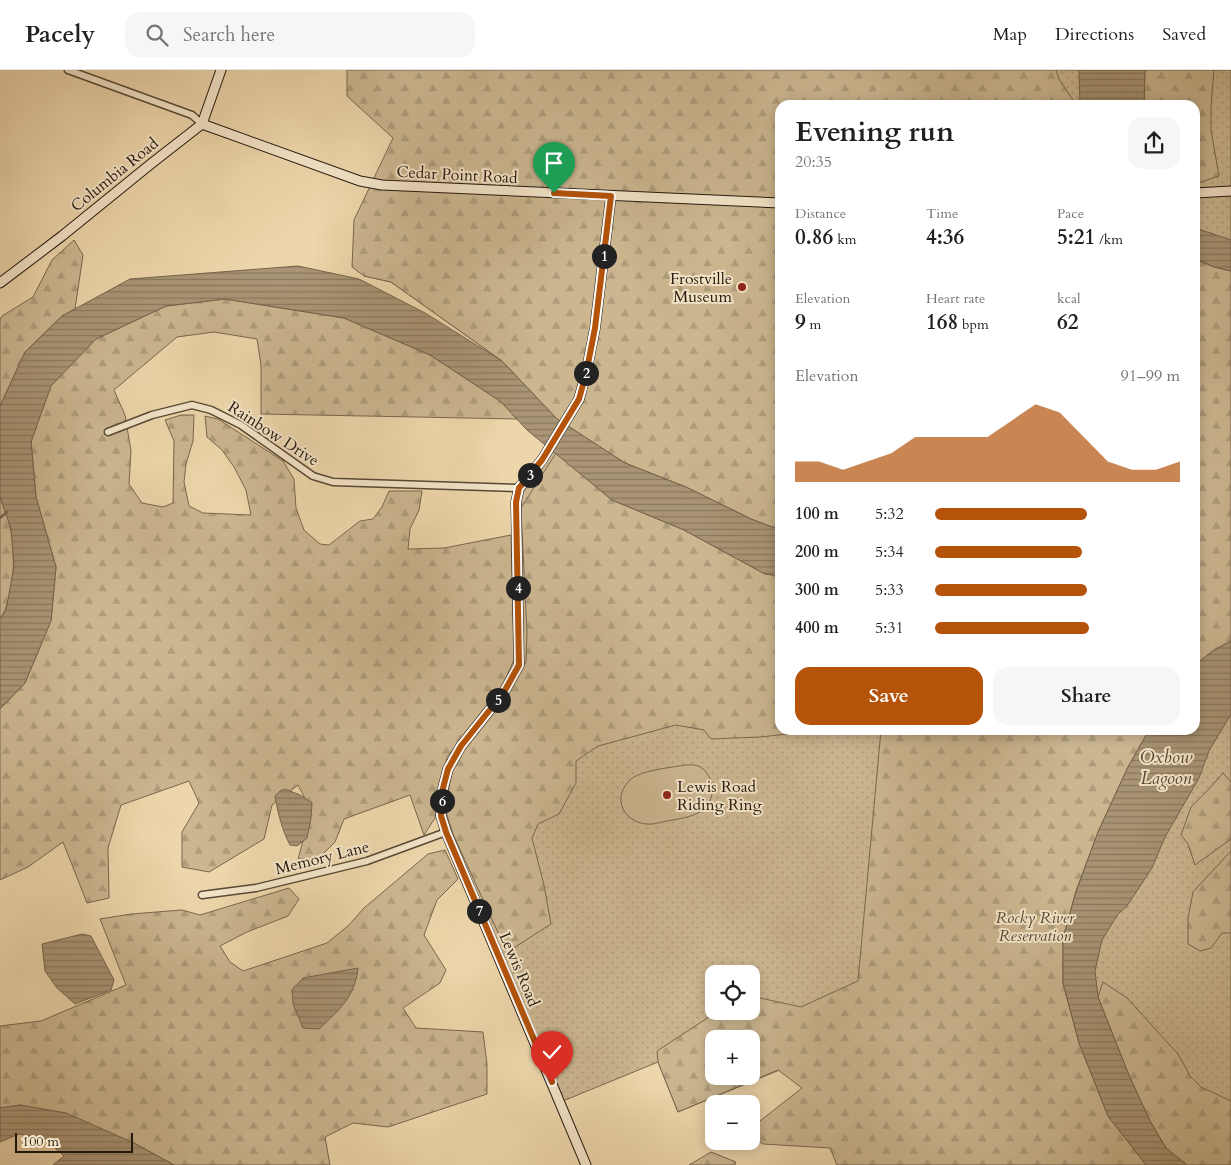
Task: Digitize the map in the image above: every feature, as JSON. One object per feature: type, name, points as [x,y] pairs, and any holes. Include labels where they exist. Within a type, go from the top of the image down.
[{"type":"street","points":[[68,70],[186,112],[202,124],[221,70]]},
{"type":"street","name":"Cedar Point Road","points":[[202,124],[360,181],[382,185],[775,203]]},
{"type":"street","name":"Columbia Road","points":[[0,283],[202,124]]},
{"type":"street","points":[[1200,193],[1231,191]]},
{"type":"street","points":[[519,488],[542,460],[579,399],[593,337],[611,196]]},
{"type":"street","name":"Rainbow Drive","points":[[108,432],[152,414],[192,406],[211,410],[241,425],[313,476],[332,482],[519,488]]},
{"type":"street","name":"Lewis Road","points":[[519,488],[516,502],[519,665],[504,692],[461,746],[448,769],[442,792],[441,816],[446,832],[586,1165]]},
{"type":"street","name":"Memory Lane","points":[[202,895],[256,888],[366,861],[446,832]]},
{"type":"green space","points":[[347,70],[1056,70],[1059,79],[1073,100],[775,100],[775,528],[751,519],[686,487],[625,463],[557,419],[502,361],[391,282],[364,276],[352,267],[354,220],[393,138],[347,96]]},
{"type":"green space","name":"Rocky River Reservation","points":[[454,70],[1231,70],[1231,1165],[867,1165],[869,1033],[760,1078],[760,1030],[705,1030],[705,1085],[743,1085],[719,1095],[705,1095],[705,1101],[678,1112],[658,1062],[558,1103],[441,820],[450,759],[522,672],[515,506],[563,426],[502,361],[391,282],[364,276],[378,204]]},
{"type":"green space","points":[[1145,70],[1214,70],[1211,130],[1219,176],[1200,182],[1200,100],[1144,100]]},
{"type":"green space","points":[[74,240],[83,255],[75,309],[62,316],[25,352],[0,406],[0,319],[33,297],[52,260]]},
{"type":"green space","points":[[1200,261],[1231,271],[1231,641],[1214,650],[1200,661]]},
{"type":"green space","points":[[225,299],[344,318],[430,355],[500,401],[518,419],[261,414],[261,365],[257,339],[214,332],[177,337],[114,390],[125,415],[131,451],[129,484],[142,503],[163,507],[173,503],[174,441],[165,420],[181,415],[194,415],[193,441],[186,464],[184,482],[189,506],[203,513],[251,515],[246,490],[234,467],[222,450],[207,437],[205,416],[218,419],[283,461],[294,479],[296,508],[304,530],[320,544],[329,545],[360,521],[373,519],[382,507],[389,491],[422,491],[419,510],[410,529],[408,549],[444,548],[511,535],[514,660],[500,691],[447,757],[435,818],[424,835],[410,795],[344,819],[335,842],[319,858],[298,859],[304,837],[308,804],[298,785],[272,805],[264,839],[209,872],[182,867],[182,832],[199,803],[189,781],[121,805],[108,848],[109,898],[87,903],[63,842],[28,867],[0,880],[0,709],[25,683],[51,620],[56,567],[36,497],[31,441],[51,385],[96,339],[166,306]]},
{"type":"green space","points":[[556,453],[612,500],[684,530],[765,574],[775,575],[775,735],[778,735],[711,739],[704,730],[676,725],[598,746],[576,761],[576,783],[559,814],[538,824],[532,838],[544,885],[551,924],[512,949],[501,939],[453,834],[445,809],[453,765],[526,662],[527,633],[521,508]]},
{"type":"green space","points":[[0,497],[12,537],[13,574],[9,599],[0,619]]},
{"type":"green space","points":[[881,735],[1146,735],[1128,767],[1098,832],[1076,891],[1063,938],[1063,983],[1079,1043],[1108,1116],[1146,1165],[837,1165],[830,1148],[763,1144],[760,1142],[760,1121],[802,1088],[778,1070],[760,1078],[760,1030],[705,1030],[705,1085],[742,1085],[718,1095],[705,1095],[705,1101],[678,1112],[658,1062],[657,1051],[705,1020],[760,1020],[760,998],[801,1007],[858,981]]},
{"type":"green space","name":"Lewis Road Riding Ring","points":[[684,765],[700,767],[706,772],[712,788],[709,804],[700,812],[689,817],[658,823],[648,824],[631,819],[622,806],[621,798],[623,789],[629,781],[640,774]]},
{"type":"green space","points":[[1223,773],[1231,782],[1231,839],[1195,865],[1188,844],[1181,835],[1191,807]]},
{"type":"green space","points":[[445,850],[458,879],[437,900],[424,935],[446,970],[440,983],[403,1008],[416,1028],[483,1032],[487,1064],[487,1094],[388,1127],[353,1123],[325,1137],[330,1165],[174,1165],[134,1143],[21,1105],[0,1108],[0,1026],[41,1021],[126,985],[100,919],[131,914],[182,910],[200,915],[289,888],[299,899],[288,916],[247,932],[220,946],[230,962],[243,971],[327,943],[349,925],[364,908],[428,854]]},
{"type":"green space","points":[[1231,851],[1231,933],[1222,933],[1211,948],[1200,951],[1188,944],[1188,918],[1193,892]]},
{"type":"green space","points":[[1103,982],[1127,998],[1178,1054],[1190,1076],[1201,1087],[1231,1101],[1231,1165],[1187,1165],[1166,1148],[1149,1119],[1128,1073],[1098,997]]},
{"type":"green space","points":[[711,1152],[736,1162],[735,1165],[689,1165]]},
{"type":"water","points":[[1079,70],[1145,70],[1144,100],[1080,100]]},
{"type":"water","points":[[1200,230],[1231,240],[1231,271],[1214,267],[1200,260]]},
{"type":"water","points":[[298,266],[359,279],[425,313],[502,361],[557,419],[625,463],[686,487],[751,519],[775,528],[775,575],[765,574],[684,530],[612,500],[527,430],[500,401],[430,355],[344,318],[225,299],[166,306],[96,339],[51,386],[31,442],[36,497],[56,567],[51,621],[25,683],[0,709],[0,619],[6,610],[14,567],[11,528],[0,497],[0,406],[25,352],[62,316],[130,279]]},
{"type":"water","name":"Oxbow Lagoon","points":[[1231,641],[1231,714],[1209,751],[1199,778],[1165,837],[1152,868],[1127,906],[1118,914],[1102,940],[1095,971],[1098,997],[1128,1073],[1149,1119],[1166,1148],[1187,1165],[1146,1165],[1108,1116],[1079,1043],[1063,983],[1063,938],[1076,892],[1098,832],[1128,767],[1146,735],[1200,735],[1200,661],[1214,650]]},
{"type":"water","points":[[285,789],[300,795],[312,803],[307,838],[297,846],[290,845],[277,809],[275,796]]},
{"type":"water","points":[[82,934],[91,936],[114,980],[111,990],[75,1004],[57,988],[45,971],[42,944]]},
{"type":"water","points":[[358,968],[350,995],[339,1009],[319,1029],[303,1028],[293,1004],[292,990],[303,978]]},
{"type":"water","points":[[21,1105],[66,1113],[134,1143],[174,1165],[53,1165],[64,1156],[45,1139],[19,1134],[0,1142],[0,1108]]},
{"type":"waterway","points":[[0,518],[7,512]]},
{"type":"place","name":"Frostville Museum","points":[[742,287]]},
{"type":"place","name":"Lewis Road Riding Ring","points":[[667,795]]},
{"type":"route","points":[[552,1082],[446,832],[441,816],[442,792],[448,769],[461,746],[504,692],[519,665],[516,502],[519,488],[542,460],[579,399],[595,328],[611,196],[554,193]]}]
